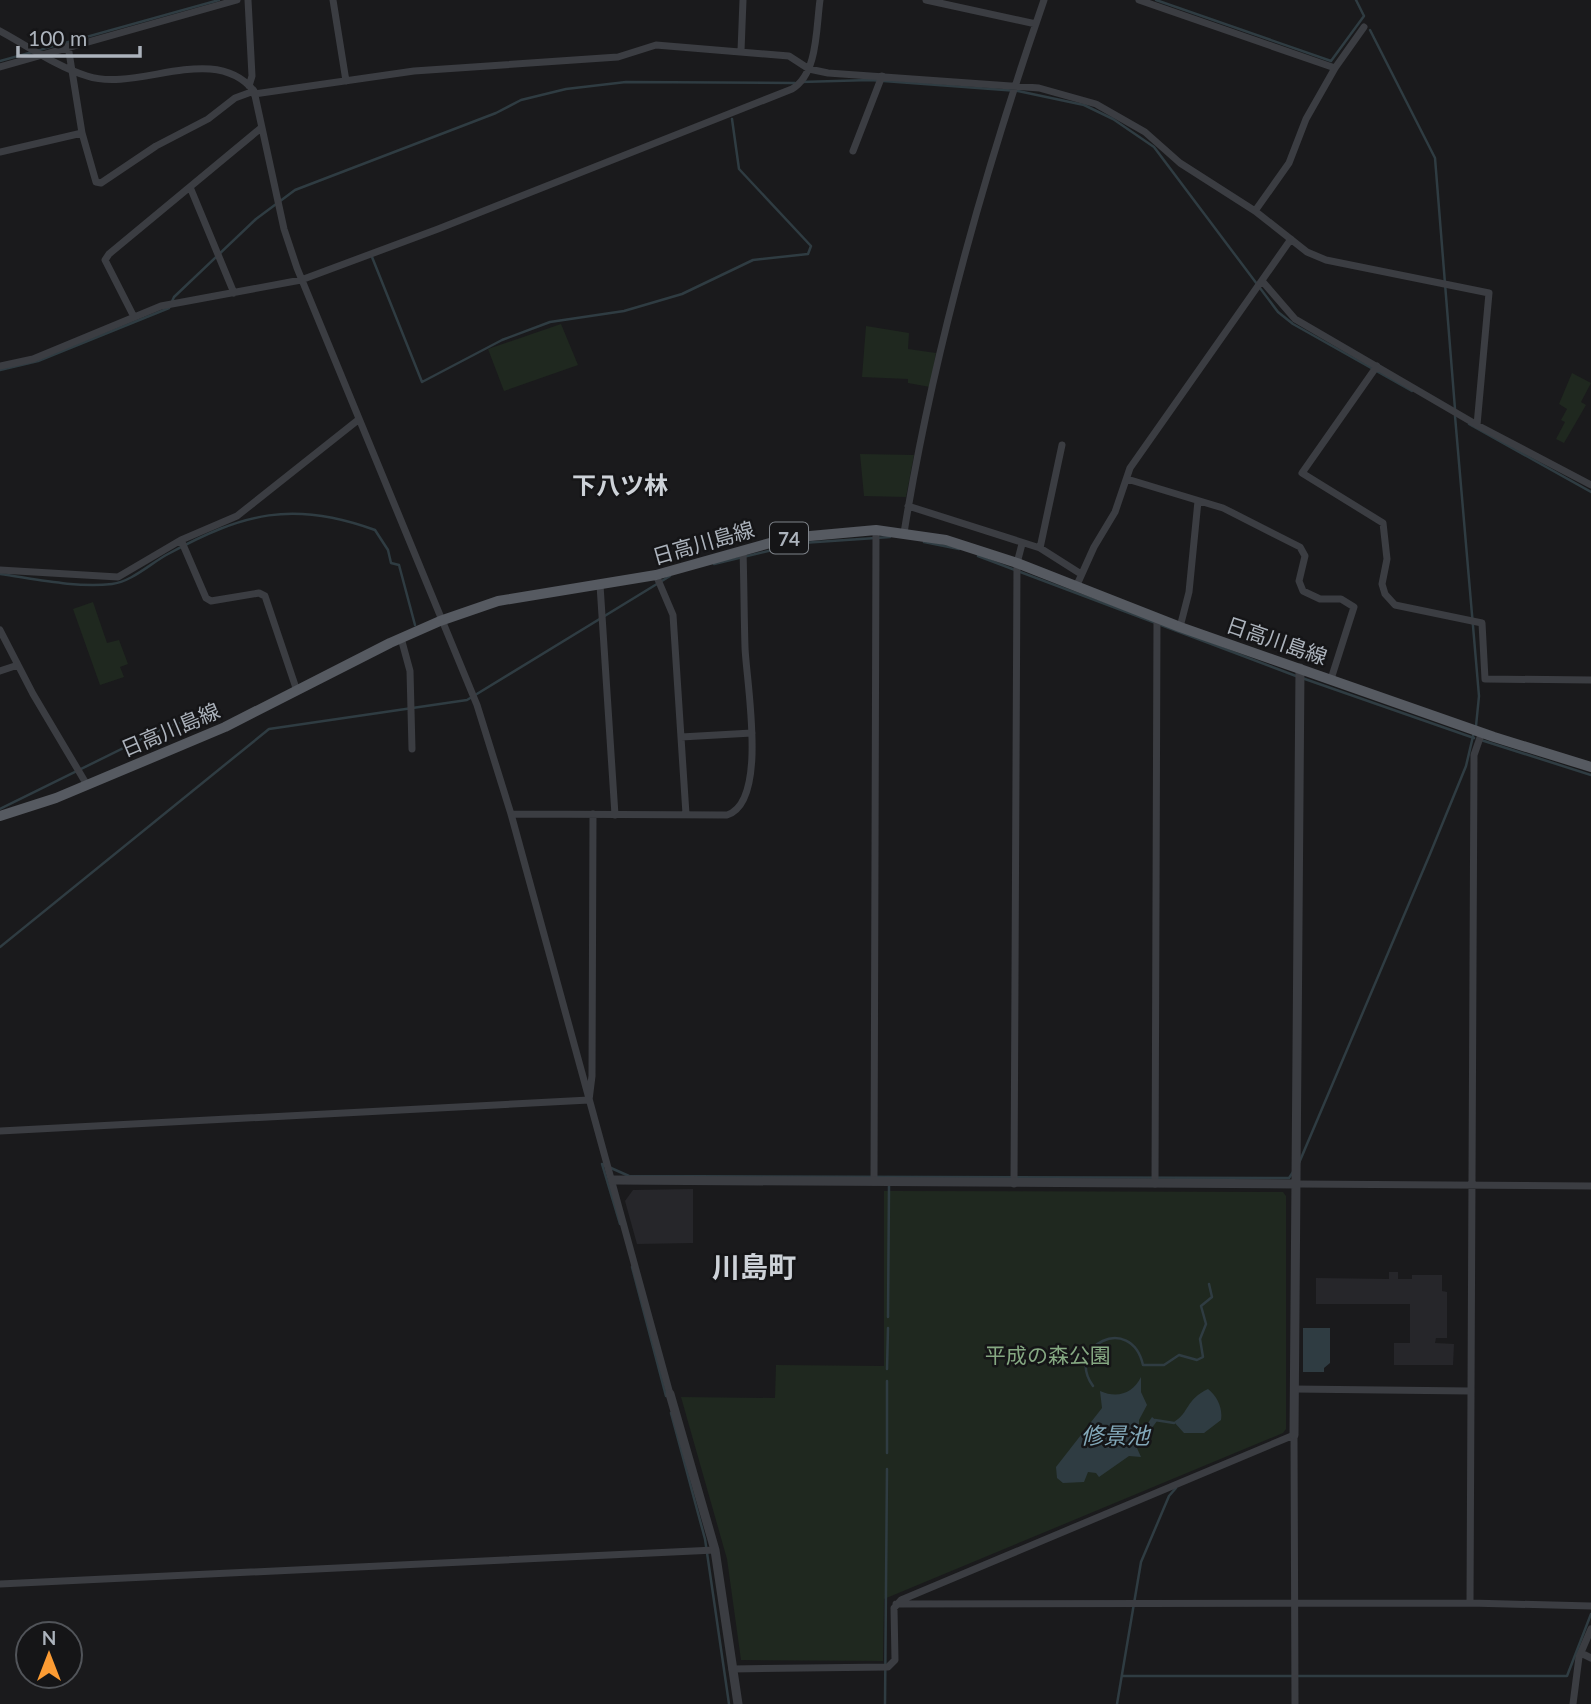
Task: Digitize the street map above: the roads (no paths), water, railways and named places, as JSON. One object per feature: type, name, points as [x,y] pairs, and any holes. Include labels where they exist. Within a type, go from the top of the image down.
[{"type":"main road","name":"日高川島線","points":[[0,816],[87,785],[225,727],[401,638],[498,601],[656,575],[788,538],[876,530],[952,542],[1017,563],[1180,627],[1591,767]]},
{"type":"street","points":[[0,67],[237,0]]},
{"type":"street","points":[[248,0],[252,91],[284,229],[301,280],[477,705],[511,814],[715,1550],[738,1704]]},
{"type":"street","points":[[333,0],[346,81]]},
{"type":"street","points":[[741,51],[743,0]]},
{"type":"street","points":[[0,366],[33,359],[161,306],[301,280],[790,90],[802,83],[809,69],[820,0]]},
{"type":"street","points":[[926,0],[1036,24]]},
{"type":"street","points":[[904,533],[954,297],[1014,87],[1044,0]]},
{"type":"street","points":[[1139,0],[1335,68]]},
{"type":"street","points":[[1255,211],[1289,163],[1306,119],[1335,68],[1364,27]]},
{"type":"street","points":[[0,31],[71,69],[106,79],[143,78],[202,68],[234,76],[252,91]]},
{"type":"street","points":[[68,46],[82,134],[92,174],[101,183],[138,157],[208,119],[235,98],[252,91],[414,71],[618,57],[656,46],[789,56],[809,69],[1039,88],[1096,104],[1145,132],[1180,163],[1255,211],[1307,252],[1326,260],[1489,293],[1478,425]]},
{"type":"street","points":[[853,151],[882,76]]},
{"type":"street","points":[[134,317],[105,260],[261,128]]},
{"type":"street","points":[[0,152],[82,134]]},
{"type":"street","points":[[190,187],[234,293]]},
{"type":"street","points":[[1076,587],[1115,512],[1130,468],[1291,239]]},
{"type":"street","points":[[1263,282],[1295,319],[1478,425],[1591,485]]},
{"type":"street","points":[[1377,366],[1301,473],[1383,523],[1387,559],[1382,584],[1385,594],[1395,605],[1482,623],[1485,679],[1591,680]]},
{"type":"street","points":[[0,570],[112,579],[181,540],[237,516],[358,419]]},
{"type":"street","points":[[1040,548],[1062,445]]},
{"type":"street","points":[[1127,479],[1244,517],[1300,547],[1305,556],[1299,580],[1303,591],[1320,599],[1341,599],[1354,607],[1331,679]]},
{"type":"street","points":[[1180,627],[1191,583],[1198,501]]},
{"type":"street","points":[[908,506],[921,508],[957,524],[1040,548],[1081,574]]},
{"type":"street","points":[[952,542],[957,524]]},
{"type":"street","points":[[874,1182],[876,530]]},
{"type":"street","points":[[181,540],[206,598],[211,601],[259,593],[265,596],[298,691]]},
{"type":"street","points":[[1014,1184],[1017,563],[1022,544]]},
{"type":"street","points":[[511,814],[727,815],[742,803],[749,786],[752,733],[745,649],[743,551]]},
{"type":"street","points":[[656,575],[673,615],[686,814]]},
{"type":"street","points":[[600,585],[615,815]]},
{"type":"street","points":[[1154,1184],[1157,618]]},
{"type":"street","points":[[0,630],[87,785]]},
{"type":"street","points":[[401,638],[410,671],[412,749]]},
{"type":"street","points":[[0,671],[18,665]]},
{"type":"street","points":[[1295,1704],[1294,1389],[1300,668]]},
{"type":"street","points":[[1470,1603],[1474,755],[1482,732]]},
{"type":"street","points":[[681,737],[752,733]]},
{"type":"street","points":[[589,1100],[592,1076],[593,814]]},
{"type":"street","points":[[0,1131],[589,1100]]},
{"type":"street","points":[[613,1180],[1591,1186]]},
{"type":"street","points":[[1294,1389],[1470,1391]]},
{"type":"street","points":[[896,1604],[1294,1435]]},
{"type":"street","points":[[0,1584],[715,1550]]},
{"type":"street","points":[[896,1604],[1470,1603],[1591,1606]]},
{"type":"street","points":[[732,1669],[888,1667],[895,1660],[896,1604]]},
{"type":"street","points":[[1573,1704],[1581,1653],[1591,1629]]},
{"type":"street","points":[[1581,1653],[1591,1658]]},
{"type":"water","points":[[1303,1328],[1330,1328],[1330,1363],[1324,1368],[1324,1372],[1303,1372]]},
{"type":"water","name":"修景池","points":[[1141,1377],[1141,1392],[1147,1405],[1139,1425],[1146,1426],[1152,1417],[1157,1421],[1137,1448],[1141,1457],[1129,1456],[1099,1477],[1096,1473],[1088,1472],[1084,1482],[1063,1483],[1057,1478],[1056,1467],[1102,1408],[1100,1391],[1124,1393],[1134,1387]]},
{"type":"water","points":[[1208,1389],[1219,1403],[1221,1420],[1204,1433],[1184,1433],[1174,1422],[1195,1397]]},
{"type":"waterway","points":[[0,61],[219,0]]},
{"type":"waterway","points":[[1156,0],[1331,61],[1364,16],[1356,0]]},
{"type":"waterway","points":[[1370,30],[1435,158],[1455,409]]},
{"type":"waterway","points":[[801,82],[870,80],[1018,91],[1084,105],[1113,119],[1154,147],[1278,312],[1293,324],[1412,391]]},
{"type":"waterway","points":[[0,370],[38,361],[169,308],[174,297],[256,219],[295,190],[496,113],[521,100],[566,89],[626,82],[795,83]]},
{"type":"waterway","points":[[372,257],[422,382],[502,340],[550,322],[624,311],[682,294],[753,260],[808,254],[811,246],[739,169],[732,119]]},
{"type":"waterway","points":[[1455,416],[1479,696],[1476,726]]},
{"type":"waterway","points":[[1469,424],[1591,492]]},
{"type":"waterway","points":[[0,574],[70,584],[119,583],[195,540],[245,520],[269,515],[319,515],[375,530],[388,550],[391,563],[399,565],[415,625]]},
{"type":"waterway","points":[[714,564],[802,543],[890,537]]},
{"type":"waterway","points":[[924,542],[959,549]]},
{"type":"waterway","points":[[978,556],[1296,676]]},
{"type":"waterway","points":[[0,947],[269,729],[467,700],[670,576]]},
{"type":"waterway","points":[[1302,678],[1474,738]]},
{"type":"waterway","points":[[0,809],[168,726],[192,720]]},
{"type":"waterway","points":[[1299,1163],[1466,766],[1474,732]]},
{"type":"waterway","points":[[1481,740],[1591,775]]},
{"type":"waterway","points":[[620,1224],[602,1164],[629,1176],[1289,1178],[1293,1172]]},
{"type":"waterway","points":[[888,1317],[889,1186]]},
{"type":"waterway","points":[[632,1267],[666,1396]]},
{"type":"waterway","points":[[1093,1386],[1086,1371],[1087,1359],[1093,1348],[1114,1338],[1126,1341],[1136,1349],[1143,1365],[1164,1365],[1179,1355],[1197,1360],[1203,1357],[1200,1339],[1206,1324],[1201,1306],[1212,1297],[1209,1284]]},
{"type":"waterway","points":[[887,1369],[888,1328]]},
{"type":"waterway","points":[[887,1381],[887,1453]]},
{"type":"waterway","points":[[671,1413],[705,1539],[729,1704]]},
{"type":"waterway","points":[[1155,1420],[1174,1423]]},
{"type":"waterway","points":[[885,1704],[887,1469]]},
{"type":"waterway","points":[[1117,1704],[1141,1562],[1169,1496],[1176,1488]]},
{"type":"waterway","points":[[1122,1676],[1567,1676],[1591,1614]]},
{"type":"district","name":"下八ツ林","points":[[620,484]]},
{"type":"district","name":"川島町","points":[[754,1266]]},
{"type":"park label","name":"平成の森公園","points":[[1048,1354]]}]
